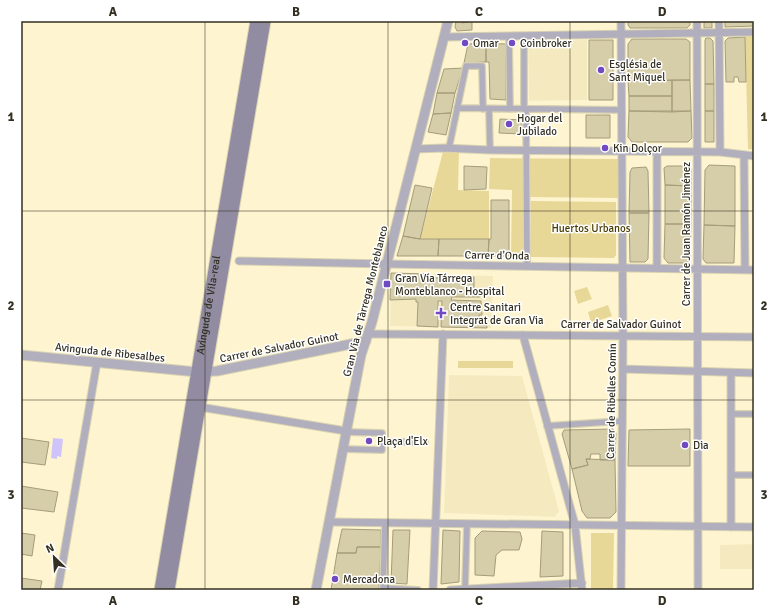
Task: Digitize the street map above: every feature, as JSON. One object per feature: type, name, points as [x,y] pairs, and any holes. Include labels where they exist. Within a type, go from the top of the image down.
[{"type":"main road","name":"Avinguda de Vila-real","points":[[169,590],[200,407],[201,372],[256,21]]},
{"type":"main road","name":"Avinguda de Vila-real","points":[[160,590],[265,21]]},
{"type":"street","name":"Gran Via de Tàrrega Monteblanco","points":[[316,590],[361,355],[387,264],[448,21]]},
{"type":"street","name":"Carrer de Ribelles Comín","points":[[621,21],[623,268],[621,590]]},
{"type":"street","name":"Carrer de Juan Ramón Jiménez","points":[[697,21],[696,269],[698,336],[698,590]]},
{"type":"street","points":[[719,21],[720,152]]},
{"type":"street","points":[[444,37],[754,32]]},
{"type":"street","points":[[510,36],[510,109]]},
{"type":"street","points":[[524,36],[527,266]]},
{"type":"street","points":[[449,148],[466,66],[482,66],[490,150]]},
{"type":"street","points":[[457,108],[622,110]]},
{"type":"street","points":[[416,150],[449,148],[526,151],[720,152],[754,156]]},
{"type":"street","points":[[657,152],[657,268]]},
{"type":"street","points":[[744,155],[745,270]]},
{"type":"street","name":"Carrer d'Onda","points":[[239,261],[754,270]]},
{"type":"street","name":"Carrer de Salvador Guinot","points":[[201,372],[225,370],[367,338],[443,334],[754,337]]},
{"type":"street","points":[[433,590],[443,334]]},
{"type":"street","points":[[450,590],[582,586],[575,525],[523,335]]},
{"type":"street","name":"Avinguda de Ribesalbes","points":[[21,354],[201,372]]},
{"type":"street","points":[[58,590],[97,362]]},
{"type":"street","points":[[623,369],[754,373]]},
{"type":"street","points":[[731,373],[731,527]]},
{"type":"street","points":[[200,407],[346,432],[382,433],[382,450],[343,450]]},
{"type":"street","points":[[731,414],[754,414]]},
{"type":"street","points":[[547,426],[622,421]]},
{"type":"street","points":[[382,442],[425,442]]},
{"type":"street","points":[[731,475],[754,476]]},
{"type":"street","points":[[329,522],[754,527]]},
{"type":"street","points":[[385,523],[383,589],[418,590]]},
{"type":"street","points":[[465,589],[466,524]]},
{"type":"shaded area","points":[[587,40],[587,100],[529,101],[528,41]]},
{"type":"shaded area","name":"Centre Sanitari Integrat de Gran Via","points":[[391,273],[493,276],[491,328],[390,326]]},
{"type":"shaded area","points":[[449,375],[522,376],[559,511],[555,517],[444,513]]},
{"type":"shaded area","points":[[53,438],[63,439],[61,457],[57,456],[57,459],[51,458]]},
{"type":"shaded area","points":[[754,544],[754,569],[720,569],[720,545]]},
{"type":"shaded area","points":[[566,588],[566,590],[506,590]]},
{"type":"green space","points":[[754,32],[754,150],[748,149],[745,33]]},
{"type":"green space","points":[[444,148],[459,149],[458,190],[489,191],[489,239],[420,239]]},
{"type":"green space","points":[[490,158],[619,159],[618,198],[529,197],[528,258],[511,258],[512,190],[489,189]]},
{"type":"green space","name":"Huertos Urbanos","points":[[531,201],[616,202],[616,255],[614,258],[531,257]]},
{"type":"green space","points":[[587,287],[592,299],[578,304],[574,291]]},
{"type":"green space","points":[[608,305],[612,316],[591,323],[588,312]]},
{"type":"green space","points":[[458,361],[513,361],[513,368],[458,368]]},
{"type":"green space","points":[[591,533],[614,533],[613,590],[591,590]]},
{"type":"building","points":[[456,21],[462,21],[462,23],[472,21],[472,30],[457,31],[455,27]]},
{"type":"building","points":[[628,21],[690,21],[690,25],[687,28],[630,28]]},
{"type":"building","points":[[704,21],[712,21],[712,28],[704,28]]},
{"type":"building","points":[[725,21],[754,21],[754,26],[725,27]]},
{"type":"building","points":[[745,37],[746,82],[739,82],[738,77],[734,77],[734,82],[726,82],[725,41],[728,38]]},
{"type":"building","points":[[706,38],[710,38],[713,41],[714,84],[705,84]]},
{"type":"building","points":[[632,39],[686,39],[690,42],[690,80],[628,81],[628,44]]},
{"type":"building","name":"Església de Sant Miquel","points":[[589,40],[613,40],[613,100],[589,100]]},
{"type":"building","points":[[486,43],[506,44],[506,100],[490,99],[489,62],[486,62]]},
{"type":"building","points":[[486,43],[486,62],[464,63],[468,44]]},
{"type":"building","points":[[463,68],[455,93],[437,93],[444,69]]},
{"type":"building","points":[[672,80],[690,80],[691,111],[672,112]]},
{"type":"building","points":[[672,80],[672,96],[629,96],[628,81]]},
{"type":"building","points":[[705,84],[714,84],[714,111],[705,111]]},
{"type":"building","points":[[437,93],[455,93],[451,113],[433,114]]},
{"type":"building","points":[[629,96],[672,96],[672,112],[629,111]]},
{"type":"building","points":[[629,111],[691,111],[692,138],[688,142],[632,142],[628,137]]},
{"type":"building","points":[[705,111],[714,111],[714,142],[705,142]]},
{"type":"building","points":[[451,113],[446,135],[428,132],[433,114]]},
{"type":"building","points":[[586,115],[610,115],[610,138],[586,138]]},
{"type":"building","points":[[500,119],[522,120],[522,134],[499,133]]},
{"type":"building","points":[[709,165],[735,166],[735,226],[704,225],[705,170]]},
{"type":"building","points":[[464,166],[487,167],[486,189],[464,190]]},
{"type":"building","points":[[667,166],[689,166],[691,169],[691,186],[665,185],[664,168]]},
{"type":"building","points":[[646,167],[648,171],[649,213],[629,213],[630,172],[632,168]]},
{"type":"building","points":[[415,185],[432,188],[420,239],[403,236]]},
{"type":"building","points":[[665,185],[691,186],[691,224],[665,224]]},
{"type":"building","points":[[491,200],[509,200],[509,256],[488,256],[489,239],[491,239]]},
{"type":"building","points":[[629,213],[649,213],[648,259],[645,262],[630,262]]},
{"type":"building","points":[[665,224],[691,224],[690,259],[687,263],[668,263],[664,258]]},
{"type":"building","points":[[704,225],[735,226],[734,263],[706,263],[703,259]]},
{"type":"building","points":[[403,236],[420,239],[439,239],[438,256],[397,256]]},
{"type":"building","points":[[439,239],[489,239],[488,256],[438,256]]},
{"type":"building","name":"Centre Sanitari Integrat de Gran Via","points":[[391,273],[430,274],[430,278],[474,277],[474,289],[479,289],[480,297],[452,297],[451,300],[481,301],[482,315],[479,315],[479,321],[486,320],[487,328],[441,327],[442,301],[438,301],[438,327],[417,326],[418,302],[416,302],[416,299],[390,300]]},
{"type":"building","points":[[613,429],[616,433],[615,460],[600,460],[600,454],[591,454],[590,459],[586,459],[588,465],[572,469],[562,434],[564,430]]},
{"type":"building","points":[[690,429],[690,466],[628,466],[629,430]]},
{"type":"building","points":[[21,438],[49,442],[45,465],[21,462]]},
{"type":"building","points":[[586,459],[615,460],[616,512],[610,518],[587,518],[582,511],[572,469],[588,465]]},
{"type":"building","points":[[21,486],[58,492],[54,512],[21,508]]},
{"type":"building","points":[[342,529],[381,530],[381,547],[357,547],[356,553],[337,553]]},
{"type":"building","points":[[393,530],[410,530],[407,584],[391,583]]},
{"type":"building","points":[[443,530],[460,531],[459,582],[441,584]]},
{"type":"building","points":[[482,531],[520,532],[522,539],[519,550],[502,550],[496,555],[494,576],[475,575],[475,538]]},
{"type":"building","points":[[542,531],[563,532],[563,576],[540,577]]},
{"type":"building","points":[[21,533],[35,535],[32,556],[21,554]]},
{"type":"building","points":[[357,547],[381,547],[379,590],[331,590],[337,553],[356,553]]},
{"type":"building","points":[[21,578],[42,581],[40,590],[21,590]]},
{"type":"place","name":"Omar","points":[[465,43]]},
{"type":"place","name":"Coinbroker","points":[[512,43]]},
{"type":"place","name":"Església de Sant Miquel","points":[[601,70]]},
{"type":"place","name":"Hogar del Jubilado","points":[[509,124]]},
{"type":"place","name":"Kin Dolçor","points":[[605,148]]},
{"type":"place","name":"Gran Vía Tárrega Monteblanco - Hospital","points":[[387,284]]},
{"type":"place","name":"Centre Sanitari Integrat de Gran Via","points":[[441,313]]},
{"type":"place","name":"Plaça d'Elx","points":[[369,441]]},
{"type":"place","name":"Dia","points":[[685,445]]},
{"type":"place","name":"Mercadona","points":[[335,579]]}]
